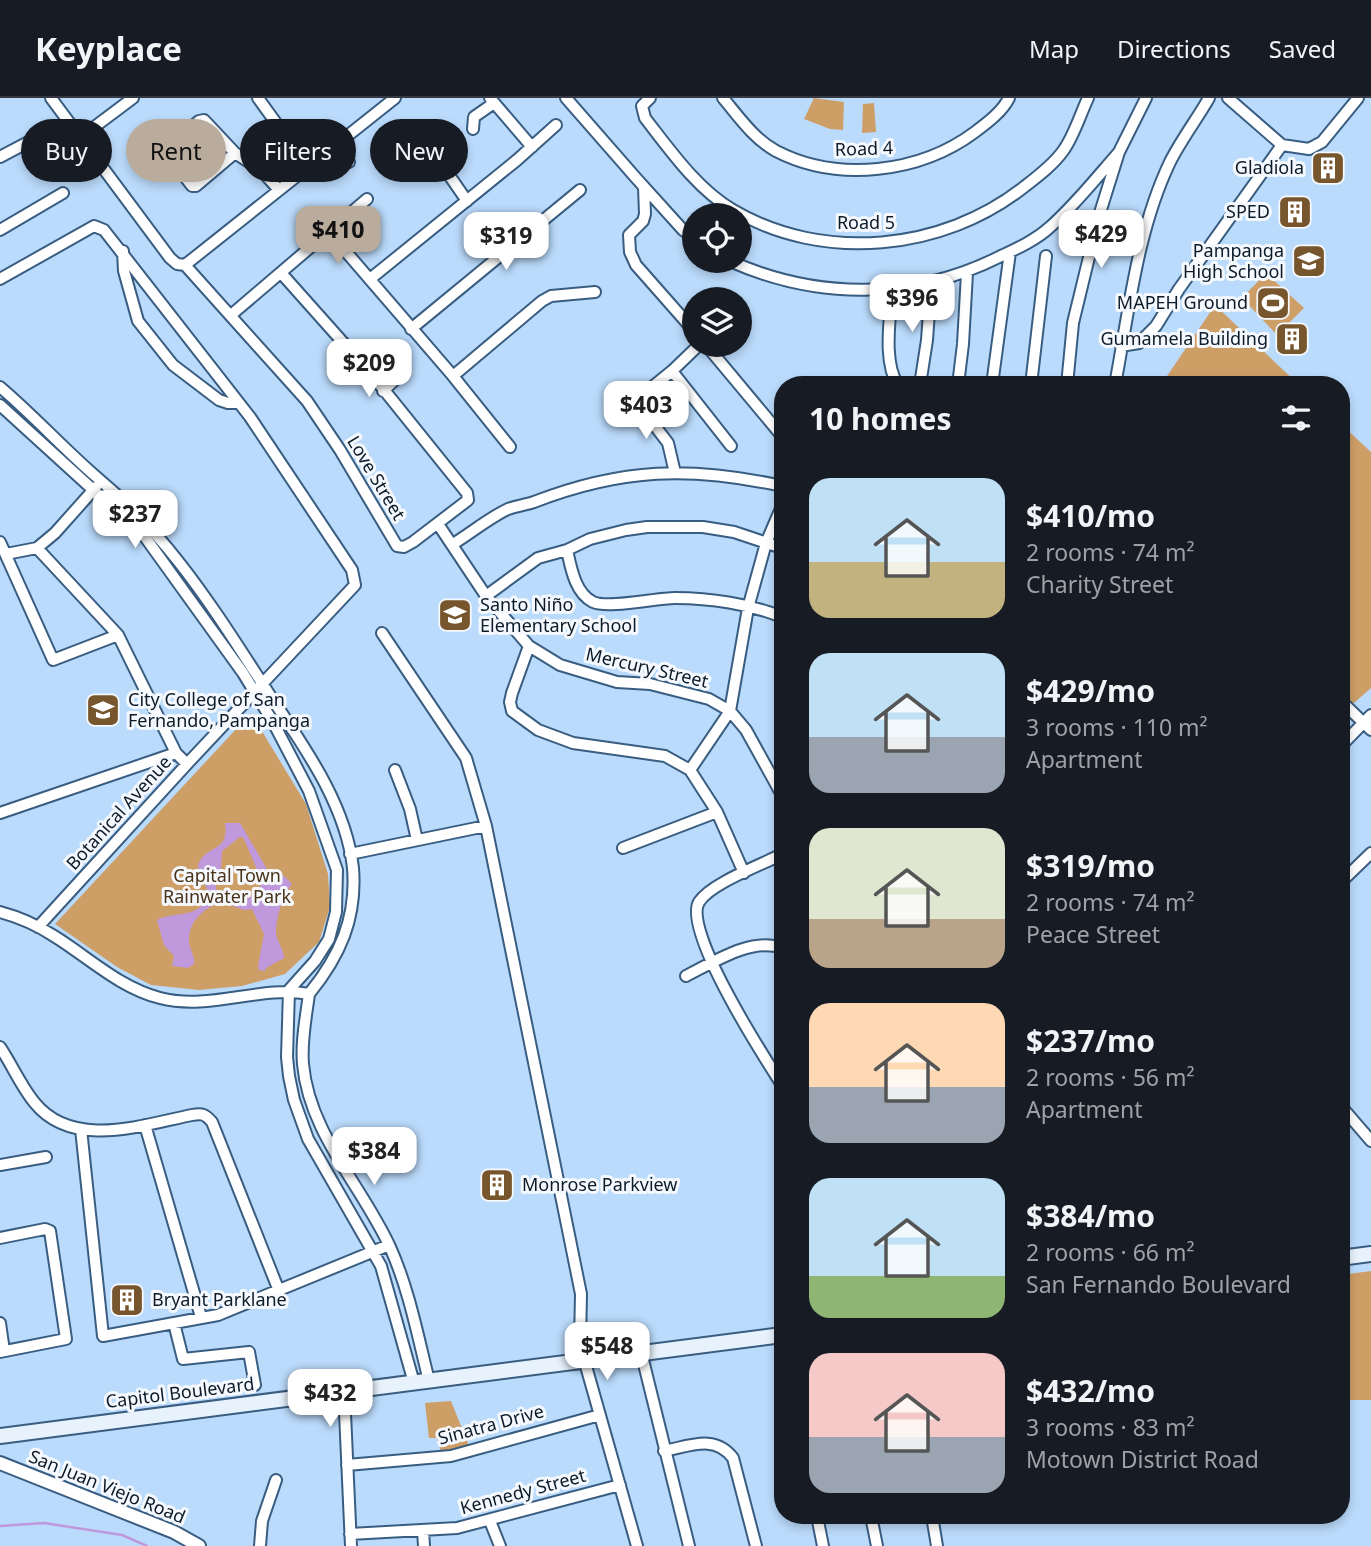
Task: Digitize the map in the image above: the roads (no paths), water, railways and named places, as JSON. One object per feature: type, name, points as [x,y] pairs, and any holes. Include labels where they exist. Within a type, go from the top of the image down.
[{"type":"main road","points":[[1350,1257],[1371,1254]]},
{"type":"main road","name":"Capitol Boulevard","points":[[0,1436],[774,1336]]},
{"type":"street","name":"Love Street","points":[[51,98],[67,119]]},
{"type":"street","points":[[105,119],[133,98]]},
{"type":"street","points":[[258,98],[273,119]]},
{"type":"street","points":[[356,130],[395,98]]},
{"type":"street","points":[[566,98],[644,187],[682,225]]},
{"type":"street","name":"Road 4","points":[[723,98],[758,138],[777,152],[822,167],[855,170],[909,164],[941,153],[982,127],[1007,99]]},
{"type":"street","name":"Road 5","points":[[647,100],[642,109],[643,115],[653,129],[706,190],[734,211],[770,227],[807,237],[839,242],[876,243],[941,232],[985,213],[1018,192],[1064,150],[1088,98]]},
{"type":"street","points":[[1068,376],[1073,323],[1099,216],[1119,152],[1146,98]]},
{"type":"street","points":[[1116,376],[1138,264],[1157,198],[1170,162],[1209,98]]},
{"type":"street","points":[[1228,98],[1282,145],[1309,149],[1322,142],[1358,98]]},
{"type":"street","points":[[473,129],[474,117],[492,100],[532,147]]},
{"type":"street","points":[[235,153],[192,186],[164,150],[201,120],[235,153],[260,169],[279,190]]},
{"type":"street","points":[[370,279],[556,125]]},
{"type":"street","points":[[1121,346],[1139,343],[1156,326],[1179,289],[1282,145]]},
{"type":"street","points":[[0,157],[21,146]]},
{"type":"street","points":[[752,270],[803,285],[850,290],[931,284],[967,273],[1010,252],[1049,228],[1119,152]]},
{"type":"street","name":"Love Street","points":[[112,179],[170,258],[177,264],[185,265],[307,401],[340,450],[397,546],[404,547],[438,524]]},
{"type":"street","points":[[185,265],[289,182]]},
{"type":"street","points":[[454,182],[467,201]]},
{"type":"street","points":[[643,221],[646,206],[644,187]]},
{"type":"street","points":[[411,329],[580,191]]},
{"type":"street","points":[[0,230],[63,192]]},
{"type":"street","points":[[231,315],[367,200]]},
{"type":"street","points":[[662,206],[630,232],[632,259],[682,317]]},
{"type":"street","points":[[0,279],[94,226],[104,230],[239,403]]},
{"type":"street","points":[[329,232],[453,376],[510,447]]},
{"type":"street","points":[[123,251],[124,271],[134,314],[167,359],[219,400],[239,403]]},
{"type":"street","points":[[993,376],[1010,252]]},
{"type":"street","points":[[1032,376],[1045,256]]},
{"type":"street","points":[[959,376],[967,273]]},
{"type":"street","points":[[282,274],[467,493],[468,500],[438,524]]},
{"type":"street","points":[[921,376],[931,284]]},
{"type":"street","points":[[892,287],[889,352],[892,376]]},
{"type":"street","points":[[453,376],[542,301],[551,296],[595,292]]},
{"type":"street","points":[[618,415],[686,357]]},
{"type":"street","points":[[716,357],[774,426]]},
{"type":"street","points":[[671,371],[731,446]]},
{"type":"street","points":[[383,391],[398,377]]},
{"type":"street","points":[[0,387],[132,508],[177,559],[304,744],[325,784],[350,853],[353,890],[346,933],[329,971],[309,994],[302,1062],[321,1127],[389,1245],[409,1303],[422,1382]]},
{"type":"street","points":[[635,400],[668,443],[675,473]]},
{"type":"street","name":"Botanical Avenue","points":[[38,927],[355,585],[352,570],[239,403]]},
{"type":"street","points":[[0,405],[145,537],[255,692],[309,790],[337,870],[336,912],[328,939],[315,961],[289,990],[287,1057],[293,1100],[308,1139],[381,1266],[422,1382]]},
{"type":"street","points":[[453,544],[509,508],[522,506],[573,487],[619,476],[675,473],[725,475],[774,484]]},
{"type":"street","points":[[6,554],[37,548],[55,533],[102,480]]},
{"type":"street","name":"Mercury Street","points":[[438,524],[486,596],[529,646],[560,665],[617,682],[650,684],[709,699],[730,710]]},
{"type":"street","points":[[690,770],[730,710],[748,608],[766,543],[774,524]]},
{"type":"street","points":[[486,596],[538,558],[567,550],[611,532],[647,527],[703,527],[734,532],[774,546]]},
{"type":"street","points":[[0,542],[53,660],[118,635]]},
{"type":"street","points":[[37,548],[118,635],[176,752],[187,764]]},
{"type":"street","points":[[567,550],[574,580],[584,595],[594,603],[608,605],[675,598],[697,599],[774,615]]},
{"type":"street","points":[[382,633],[466,758],[486,826],[554,1149],[581,1294],[580,1342],[637,1546]]},
{"type":"street","points":[[529,646],[510,702],[512,711],[538,730],[573,743],[665,756],[690,770],[717,812],[744,873]]},
{"type":"street","points":[[1350,708],[1368,723],[1350,738]]},
{"type":"street","points":[[730,710],[774,770]]},
{"type":"street","points":[[0,813],[176,752]]},
{"type":"street","points":[[395,770],[410,809],[417,840]]},
{"type":"street","points":[[623,848],[717,812]]},
{"type":"street","points":[[350,853],[486,826]]},
{"type":"street","points":[[1350,874],[1370,856]]},
{"type":"street","points":[[774,858],[711,890],[699,902],[696,918],[713,963],[754,1043],[774,1072]]},
{"type":"street","points":[[0,912],[38,927],[124,984],[158,998],[201,1001],[289,990],[309,994]]},
{"type":"street","points":[[686,976],[755,946],[774,946]]},
{"type":"street","points":[[0,1047],[33,1102],[50,1118],[74,1129],[113,1130],[202,1113],[212,1122],[279,1291]]},
{"type":"street","points":[[1350,1117],[1371,1141]]},
{"type":"street","points":[[145,1125],[201,1317]]},
{"type":"street","points":[[80,1129],[103,1336],[218,1315],[389,1245]]},
{"type":"street","points":[[0,1165],[46,1157]]},
{"type":"street","points":[[0,1238],[45,1229],[50,1231],[66,1339],[2,1352],[0,1323]]},
{"type":"street","points":[[174,1322],[183,1359],[249,1352],[255,1385]]},
{"type":"street","points":[[641,1352],[688,1546]]},
{"type":"street","points":[[344,1391],[350,1540]]},
{"type":"street","name":"Sinatra Drive","points":[[347,1465],[451,1456],[600,1415]]},
{"type":"street","points":[[664,1451],[708,1443],[727,1449],[733,1458],[756,1546]]},
{"type":"street","name":"San Juan Viejo Road","points":[[0,1463],[174,1532],[199,1546]]},
{"type":"street","points":[[260,1546],[262,1521],[276,1480]]},
{"type":"street","name":"Kennedy Street","points":[[350,1540],[457,1528],[620,1485]]},
{"type":"street","points":[[490,1521],[499,1546]]},
{"type":"street","points":[[819,1524],[823,1546]]},
{"type":"street","points":[[873,1524],[877,1546]]},
{"type":"street","points":[[933,1524],[937,1546]]},
{"type":"street","points":[[423,1530],[424,1546]]},
{"type":"waterway","points":[[0,1526],[44,1523],[122,1535],[147,1546]]},
{"type":"place","name":"Gladiola","points":[[1328,168]]},
{"type":"place","name":"SPED","points":[[1295,212]]},
{"type":"place","name":"Pampanga High School","points":[[1309,261]]},
{"type":"place","name":"MAPEH Ground","points":[[1273,303]]},
{"type":"place","name":"Gumamela Building","points":[[1292,339]]},
{"type":"place","name":"Santo Niño Elementary School","points":[[455,615]]},
{"type":"place","name":"City College of San Fernando, Pampanga","points":[[103,710]]},
{"type":"place","name":"Monrose Parkview","points":[[497,1185]]},
{"type":"place","name":"Bryant Parklane","points":[[127,1300]]},
{"type":"park label","name":"Capital Town Rainwater Park","points":[[227,886]]}]
